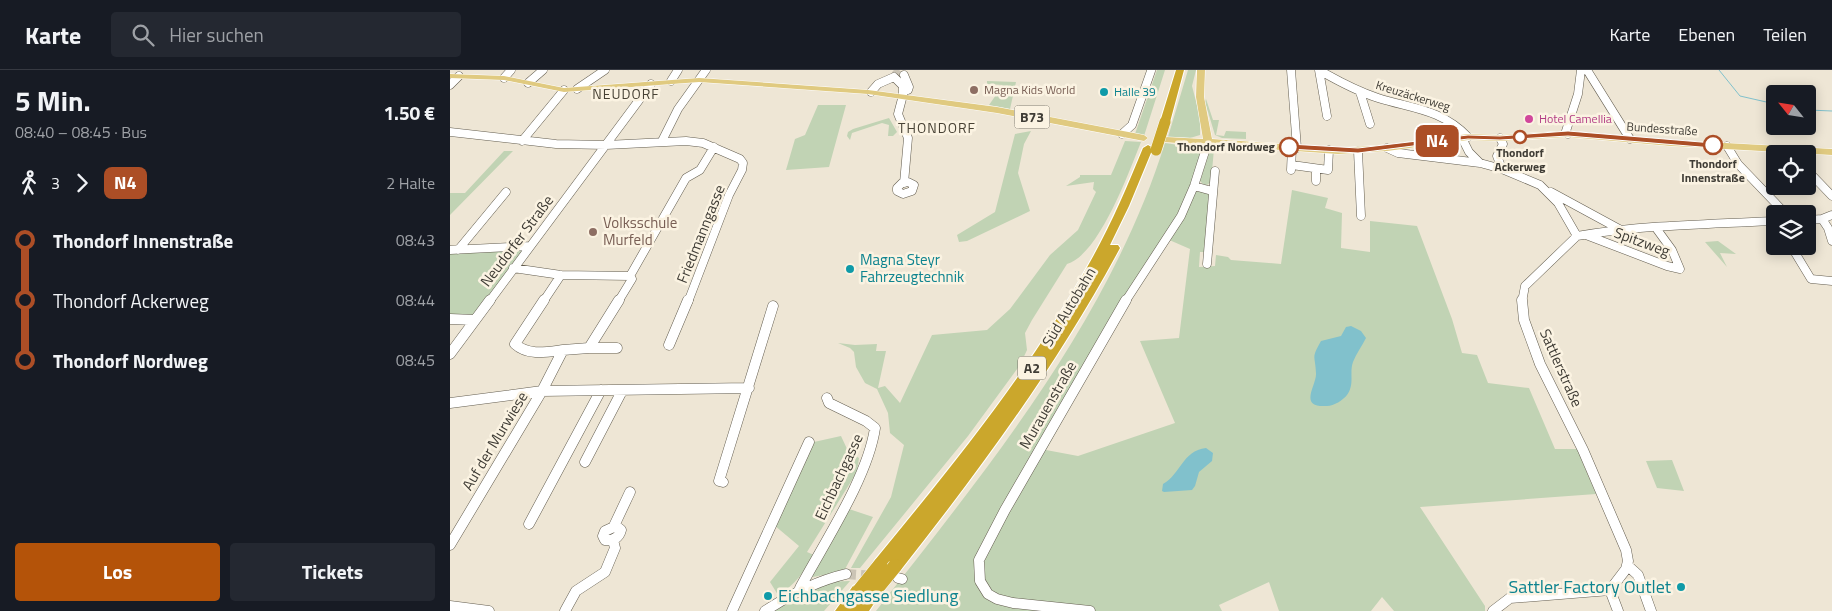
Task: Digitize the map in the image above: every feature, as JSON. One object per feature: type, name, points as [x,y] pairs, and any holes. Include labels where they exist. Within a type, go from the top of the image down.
[{"type":"highway","name":"Süd Autobahn","points":[[1161,121],[1173,70]]},
{"type":"highway","name":"Süd Autobahn","points":[[843,611],[894,572],[987,430],[1046,346],[1100,255],[1128,199],[1180,70]]},
{"type":"highway","name":"Süd Autobahn","points":[[859,611],[866,592]]},
{"type":"main road","points":[[1200,70],[1198,90],[1208,142]]},
{"type":"main road","name":"B73","points":[[454,76],[504,78],[564,90],[699,80],[903,95],[997,110],[1122,134],[1149,145]]},
{"type":"main road","name":"Bundesstraße","points":[[1166,140],[1358,151],[1465,137],[1500,138],[1568,134],[1766,150]]},
{"type":"main road","name":"Bundesstraße","points":[[1816,152],[1832,152]]},
{"type":"street","points":[[504,78],[511,70]]},
{"type":"street","points":[[528,83],[543,70]]},
{"type":"street","points":[[577,89],[596,73],[605,70]]},
{"type":"street","points":[[671,81],[678,70]]},
{"type":"street","points":[[662,141],[678,109],[706,70]]},
{"type":"street","points":[[1291,70],[1294,147],[1291,168],[1330,168],[1329,150]]},
{"type":"street","name":"Kreuzäckerweg","points":[[1319,70],[1360,92],[1441,115],[1456,124],[1465,137],[1469,152],[1480,163]]},
{"type":"street","name":"Kreuzäckerweg","points":[[1319,70],[1326,116]]},
{"type":"street","points":[[1568,134],[1566,131],[1568,123],[1580,92],[1581,70]]},
{"type":"street","points":[[1587,70],[1630,139]]},
{"type":"street","points":[[1122,134],[1132,125],[1151,71]]},
{"type":"street","points":[[903,95],[909,87],[904,75]]},
{"type":"street","points":[[871,92],[878,85],[895,76],[903,86],[903,95],[898,114],[908,139],[904,183]]},
{"type":"street","points":[[606,145],[651,84]]},
{"type":"street","points":[[522,142],[564,90]]},
{"type":"street","points":[[1360,92],[1370,124]]},
{"type":"street","points":[[450,132],[522,142],[556,144],[606,145],[686,141],[714,147],[700,170],[686,178],[630,276],[632,279],[589,348]]},
{"type":"street","points":[[1500,138],[1503,144],[1496,156],[1502,169]]},
{"type":"street","name":"Murauenstraße","points":[[1090,611],[1013,603],[996,599],[988,594],[980,581],[979,560],[1009,502],[1131,291],[1181,216],[1194,186],[1208,142]]},
{"type":"street","name":"Neudorfer Straße","points":[[451,352],[606,145]]},
{"type":"street","points":[[1727,146],[1738,164],[1777,205]]},
{"type":"street","name":"Friedmanngasse","points":[[669,345],[674,339],[729,195],[742,170],[743,163],[740,159],[714,147]]},
{"type":"street","points":[[1387,148],[1398,153],[1480,163],[1502,169],[1540,185],[1621,230]]},
{"type":"street","points":[[1358,151],[1361,216]]},
{"type":"street","points":[[1316,169],[1316,181]]},
{"type":"street","points":[[1207,264],[1215,171]]},
{"type":"street","points":[[1816,179],[1832,196]]},
{"type":"street","points":[[1540,185],[1558,203],[1580,235],[1621,230],[1766,222]]},
{"type":"street","points":[[1194,186],[1212,191]]},
{"type":"street","points":[[454,250],[506,192]]},
{"type":"street","points":[[1816,219],[1829,218],[1828,228],[1832,241]]},
{"type":"street","name":"Spitzweg","points":[[1580,235],[1680,269],[1672,250],[1656,228]]},
{"type":"street","name":"Sattlerstraße","points":[[1580,235],[1525,286],[1522,294],[1523,311],[1539,361],[1580,443],[1627,554],[1627,565],[1638,575],[1651,611]]},
{"type":"street","points":[[454,250],[530,246]]},
{"type":"street","points":[[1796,255],[1811,279],[1832,281]]},
{"type":"street","points":[[513,268],[561,275],[630,276]]},
{"type":"street","points":[[561,275],[515,344],[519,349],[528,352],[617,348]]},
{"type":"street","points":[[723,482],[719,481],[773,306]]},
{"type":"street","points":[[450,319],[475,320]]},
{"type":"street","name":"Auf der Murwiese","points":[[450,545],[542,391],[564,350]]},
{"type":"street","points":[[450,403],[542,391],[749,388]]},
{"type":"street","points":[[529,524],[600,390]]},
{"type":"street","points":[[585,462],[622,391]]},
{"type":"street","name":"Eichbachgasse","points":[[800,588],[866,462],[875,435],[875,428],[866,421],[829,403],[827,398]]},
{"type":"street","points":[[732,611],[809,442]]},
{"type":"street","points":[[565,611],[576,591],[605,572],[615,548],[613,540],[605,540],[603,536],[608,529],[614,526],[630,492]]},
{"type":"street","points":[[1493,611],[1510,598],[1610,590],[1620,579],[1627,565]]},
{"type":"street","name":"Eichbachgasse","points":[[766,611],[800,588],[824,578],[846,574]]},
{"type":"street","points":[[1610,590],[1618,611]]},
{"type":"street","points":[[450,606],[489,611]]},
{"type":"green space","points":[[1157,70],[1165,70],[1144,136],[1135,134]]},
{"type":"green space","points":[[1188,70],[1196,70],[1192,86],[1200,117],[1200,135],[1190,138],[1168,137]]},
{"type":"green space","points":[[987,81],[1016,82],[1010,109],[989,105],[996,95],[995,92],[1003,85],[987,84]]},
{"type":"green space","points":[[1206,99],[1213,120],[1219,120],[1216,135],[1224,136],[1226,131],[1246,132],[1246,139],[1222,138],[1215,135],[1205,102]]},
{"type":"green space","points":[[818,105],[846,105],[829,167],[786,170],[795,139],[805,135]]},
{"type":"green space","points":[[889,118],[897,132],[893,136],[888,136],[889,125],[882,123],[852,133],[850,140],[847,136],[848,132],[853,129]]},
{"type":"green space","points":[[1031,131],[1024,144],[1018,173],[1030,211],[967,241],[959,242],[957,235],[995,212],[1015,134]]},
{"type":"green space","points":[[1125,141],[1141,142],[1112,211],[1090,245],[1079,257],[1067,264],[1032,320],[1025,333],[1027,350],[1020,365],[968,436],[860,568],[851,568],[891,497],[904,445],[890,433],[888,413],[877,389],[865,383],[856,367],[854,352],[850,348],[838,343],[855,345],[877,344],[876,351],[886,351],[878,388],[885,386],[900,403],[932,335],[987,330],[1010,309],[1050,255],[1078,230],[1096,192],[1093,189],[1094,182],[1066,186],[1080,177],[1080,175],[1111,175]]},
{"type":"green space","points":[[1165,143],[1206,149],[1191,192],[1199,191],[1212,195],[1208,252],[1200,252],[1199,267],[1215,266],[1216,255],[1228,257],[1231,260],[1281,264],[1292,190],[1328,198],[1325,208],[1342,213],[1341,248],[1370,252],[1370,221],[1417,226],[1452,319],[1462,353],[1477,355],[1488,383],[1529,388],[1555,449],[1577,449],[1596,494],[1420,507],[1485,606],[1485,611],[1394,611],[1382,597],[1371,611],[1279,611],[1269,582],[1219,605],[1222,611],[876,611],[961,502],[1042,389],[1079,331],[1112,271],[1141,208]],"holes":[[[1167,239],[1190,249],[1179,338],[1140,341],[1175,423],[1078,456],[1046,450]]]},
{"type":"green space","points":[[1214,149],[1211,182],[1207,185],[1203,184],[1200,181],[1210,150]]},
{"type":"green space","points":[[504,151],[513,151],[450,215],[450,193],[465,193]]},
{"type":"green space","points":[[1718,241],[1736,254],[1720,253],[1727,267],[1705,242]]},
{"type":"green space","points":[[520,249],[522,251],[475,315],[450,317],[450,251]]},
{"type":"green space","points":[[841,436],[848,451],[859,458],[857,472],[807,552],[814,555],[807,567],[799,578],[778,595],[770,582],[799,546],[774,525],[814,442]]},
{"type":"green space","points":[[1672,460],[1684,491],[1657,488],[1646,461]]},
{"type":"green space","points":[[846,508],[873,517],[844,571],[813,577],[812,575]]},
{"type":"green space","points":[[850,581],[824,611],[772,611],[822,582]]},
{"type":"water","points":[[1351,326],[1361,331],[1366,338],[1353,362],[1349,391],[1343,399],[1333,405],[1318,406],[1311,400],[1316,378],[1314,357],[1316,351],[1321,341],[1341,336],[1346,327]]},
{"type":"water","points":[[1206,448],[1213,453],[1212,461],[1199,472],[1192,490],[1162,491],[1163,484],[1174,475],[1192,453]]},
{"type":"waterway","points":[[1719,70],[1740,96],[1766,102]]},
{"type":"waterway","points":[[1816,110],[1832,111]]},
{"type":"tunnel","points":[[895,75],[899,70]]},
{"type":"tunnel","points":[[846,574],[876,576]]},
{"type":"bus line","name":"N4","points":[[1289,147],[1358,151],[1468,137],[1500,138],[1548,134],[1713,145]]},
{"type":"place","name":"Magna Kids World","points":[[974,90]]},
{"type":"place","name":"Halle 39","points":[[1104,92]]},
{"type":"place","name":"Hotel Camellia","points":[[1529,119]]},
{"type":"place","name":"Thondorf Ackerweg","points":[[1520,137]]},
{"type":"place","name":"Thondorf Innenstraße","points":[[1713,145]]},
{"type":"place","name":"Thondorf Nordweg","points":[[1289,147]]},
{"type":"place","name":"Volksschule Murfeld","points":[[593,232]]},
{"type":"place","name":"Magna Steyr Fahrzeugtechnik","points":[[850,269]]},
{"type":"place","name":"Sattler Factory Outlet","points":[[1681,587]]},
{"type":"place","name":"Eichbachgasse Siedlung","points":[[768,596]]},
{"type":"district","name":"NEUDORF","points":[[626,94]]},
{"type":"district","name":"THONDORF","points":[[937,128]]}]
